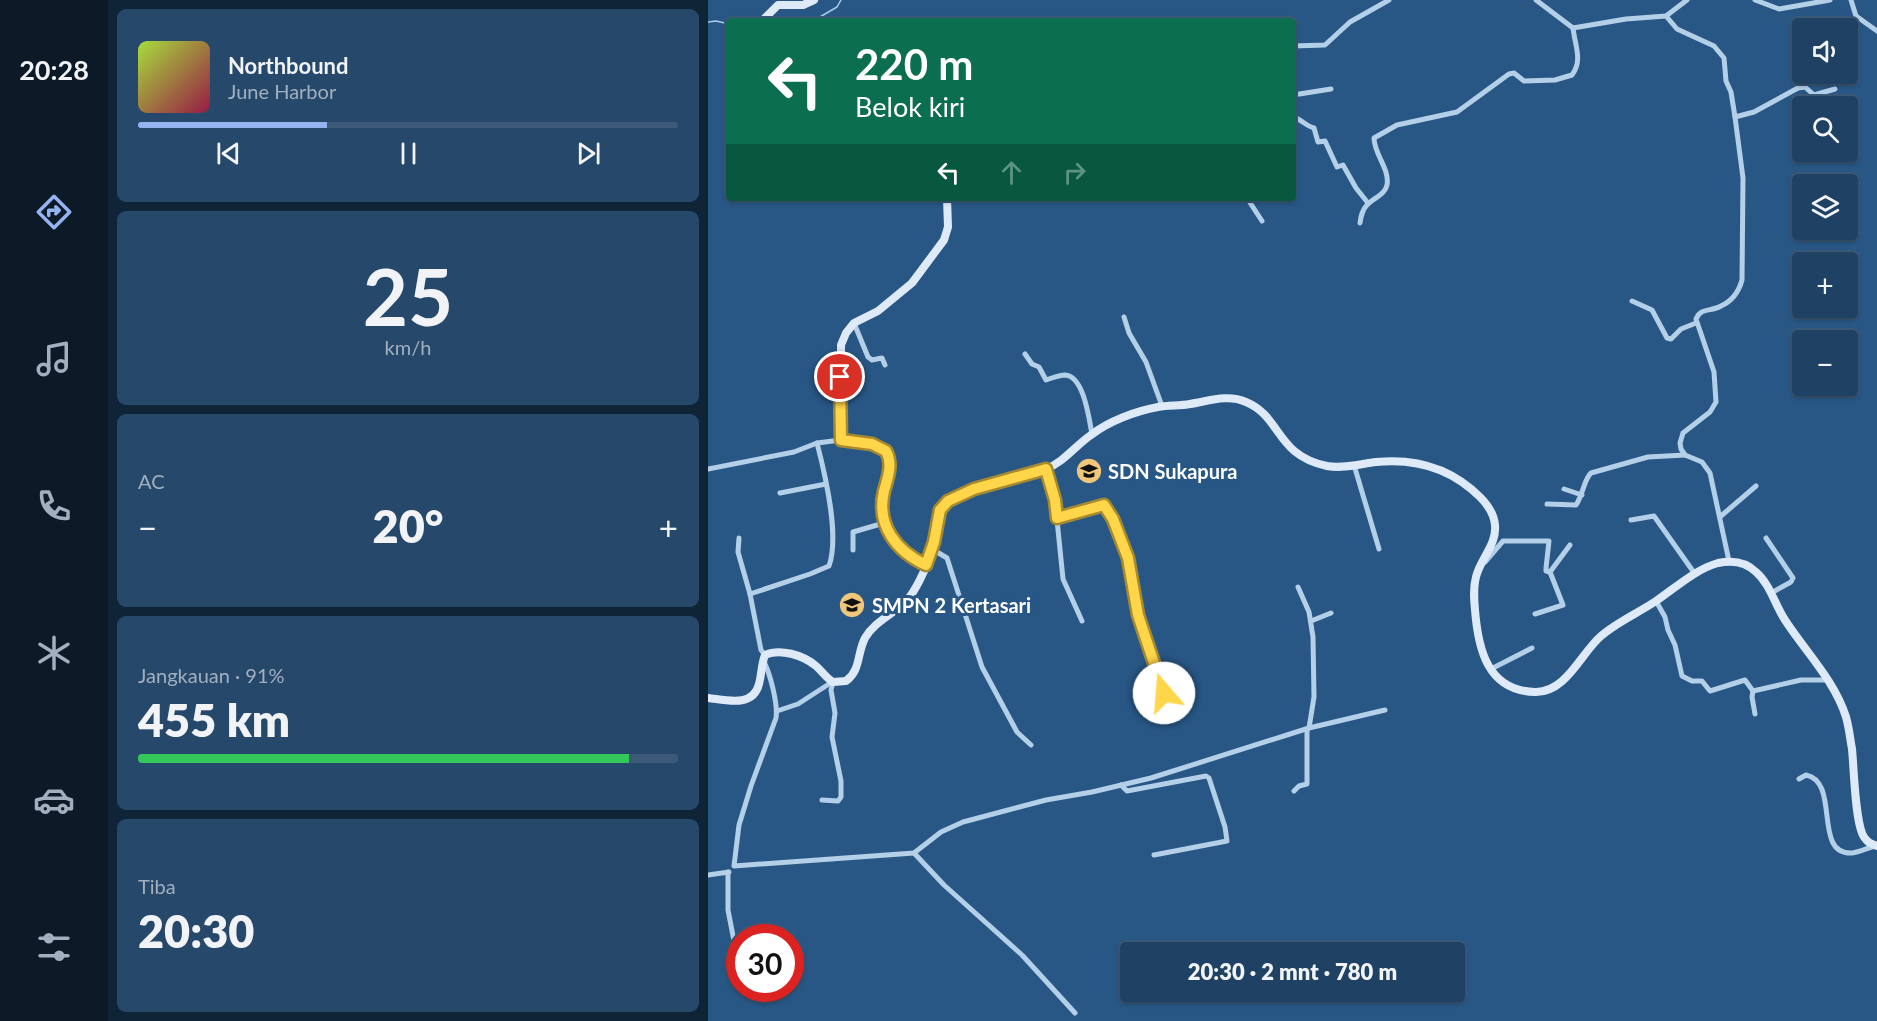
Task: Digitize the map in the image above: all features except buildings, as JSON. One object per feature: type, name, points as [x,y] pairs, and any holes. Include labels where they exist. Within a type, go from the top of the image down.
[{"type":"main road","points":[[765,18],[778,5],[803,5],[814,0]]},
{"type":"main road","points":[[926,565],[909,556],[894,542],[884,523],[883,497],[890,462],[886,451],[872,444],[841,440],[841,345],[846,333],[854,323],[878,310],[903,292],[944,240],[948,227],[947,201]]},
{"type":"main road","points":[[708,698],[736,701],[748,699],[757,690],[764,657],[773,651],[780,651],[806,660],[817,666],[832,682],[845,682],[855,674],[860,651],[867,635],[876,624],[906,601],[926,565],[932,549],[940,510],[948,501],[974,489],[1046,469],[1065,458],[1092,434],[1143,410],[1190,404],[1208,399],[1240,400],[1266,416],[1286,444],[1304,458],[1335,467],[1378,462],[1420,465],[1450,473],[1488,506],[1495,520],[1495,534],[1480,564],[1474,588],[1476,628],[1482,653],[1491,669],[1508,685],[1519,689],[1538,692],[1552,689],[1568,675],[1602,635],[1695,574],[1713,565],[1729,561],[1754,569],[1840,704],[1847,721],[1861,833],[1870,844],[1876,846]]},
{"type":"street","points":[[1296,46],[1325,45],[1350,22],[1389,0]]},
{"type":"street","points":[[1360,223],[1361,214],[1368,203],[1378,196],[1387,184],[1387,177],[1374,146],[1374,138],[1397,125],[1457,112],[1509,74],[1514,73],[1524,81],[1555,80],[1572,75],[1578,64],[1578,48],[1573,28],[1536,0]]},
{"type":"street","points":[[1573,28],[1626,19],[1666,16],[1687,0]]},
{"type":"street","points":[[1755,0],[1779,9],[1830,0]]},
{"type":"street","points":[[1851,0],[1856,16],[1877,31]]},
{"type":"street","points":[[1666,16],[1677,29],[1705,41],[1719,51],[1724,58],[1743,178],[1742,280],[1734,295],[1720,307],[1699,313],[1696,323],[1714,372],[1716,402],[1710,412],[1683,433],[1680,443],[1685,455]]},
{"type":"street","points":[[1735,117],[1754,112],[1798,88],[1805,87],[1814,94],[1835,89]]},
{"type":"street","points":[[1296,95],[1331,89]]},
{"type":"street","points":[[1296,118],[1306,126],[1314,128],[1318,142],[1325,141],[1337,167],[1343,165],[1368,203]]},
{"type":"street","points":[[1249,201],[1262,221]]},
{"type":"street","points":[[1632,301],[1652,310],[1667,338],[1671,339],[1681,329],[1696,323]]},
{"type":"street","points":[[1124,316],[1129,333],[1146,362],[1162,406]]},
{"type":"street","points":[[854,323],[868,357],[872,360],[882,358],[885,365]]},
{"type":"street","points":[[1025,354],[1032,364],[1039,367],[1046,380],[1065,375],[1078,382],[1092,434]]},
{"type":"street","points":[[708,469],[794,452],[817,443],[841,440]]},
{"type":"street","points":[[750,594],[829,566],[832,555],[831,517],[817,443]]},
{"type":"street","points":[[1547,504],[1576,505],[1582,495],[1586,478],[1591,473],[1648,457],[1685,455],[1702,462],[1707,468],[1729,561]]},
{"type":"street","points":[[1354,465],[1379,549]]},
{"type":"street","points":[[1046,469],[1055,500],[1063,579],[1082,621]]},
{"type":"street","points":[[780,493],[826,484]]},
{"type":"street","points":[[1720,516],[1756,486]]},
{"type":"street","points":[[1564,489],[1582,495]]},
{"type":"street","points":[[1057,518],[1099,505],[1104,505],[1109,511],[1128,558],[1138,615],[1164,693]]},
{"type":"street","points":[[1631,520],[1654,516],[1695,574]]},
{"type":"street","points":[[852,550],[854,530],[884,523]]},
{"type":"street","points":[[708,875],[728,872],[734,866],[739,825],[777,711],[738,552],[739,538]]},
{"type":"street","points":[[1766,538],[1793,578],[1791,582],[1771,593]]},
{"type":"street","points":[[1480,564],[1485,562],[1503,542],[1549,541],[1546,571],[1550,572],[1563,605],[1534,614]]},
{"type":"street","points":[[1550,572],[1570,545]]},
{"type":"street","points":[[932,549],[947,558],[982,667],[1017,732],[1031,744]]},
{"type":"street","points":[[1294,791],[1299,786],[1307,784],[1308,729],[1314,697],[1311,621],[1298,587]]},
{"type":"street","points":[[1656,601],[1673,638],[1682,676],[1692,681],[1702,681],[1710,691],[1745,680],[1754,691]]},
{"type":"street","points":[[1311,621],[1331,613]]},
{"type":"street","points":[[1491,669],[1532,648]]},
{"type":"street","points":[[1754,691],[1801,680],[1826,680]]},
{"type":"street","points":[[777,711],[798,704],[832,682]]},
{"type":"street","points":[[822,800],[838,801],[841,797],[841,781],[832,737],[836,713],[831,690],[832,682]]},
{"type":"street","points":[[1754,691],[1752,696],[1755,714]]},
{"type":"street","points":[[734,866],[914,854],[941,832],[963,822],[1046,800],[1151,778],[1308,729],[1385,710]]},
{"type":"street","points":[[1799,779],[1806,775],[1814,778],[1824,792],[1829,833],[1839,849],[1845,853],[1855,853],[1876,846]]},
{"type":"street","points":[[1121,785],[1127,791],[1196,777],[1209,778],[1225,827],[1227,841],[1154,855]]},
{"type":"street","points":[[914,854],[944,885],[1022,955],[1075,1013]]},
{"type":"street","points":[[728,872],[728,910],[731,924]]},
{"type":"waterway","points":[[818,18],[837,7],[841,0]]},
{"type":"waterway","points":[[708,22],[726,23]]},
{"type":"place","name":"SDN Sukapura","points":[[1089,471]]},
{"type":"place","name":"SMPN 2 Kertasari","points":[[852,605]]},
{"type":"route","points":[[840,377],[841,440],[872,444],[886,451],[890,462],[882,507],[884,523],[894,542],[916,561],[926,565],[930,557],[940,510],[959,494],[974,489],[1046,469],[1055,500],[1057,518],[1104,505],[1113,519],[1128,558],[1138,615],[1164,693]]}]
